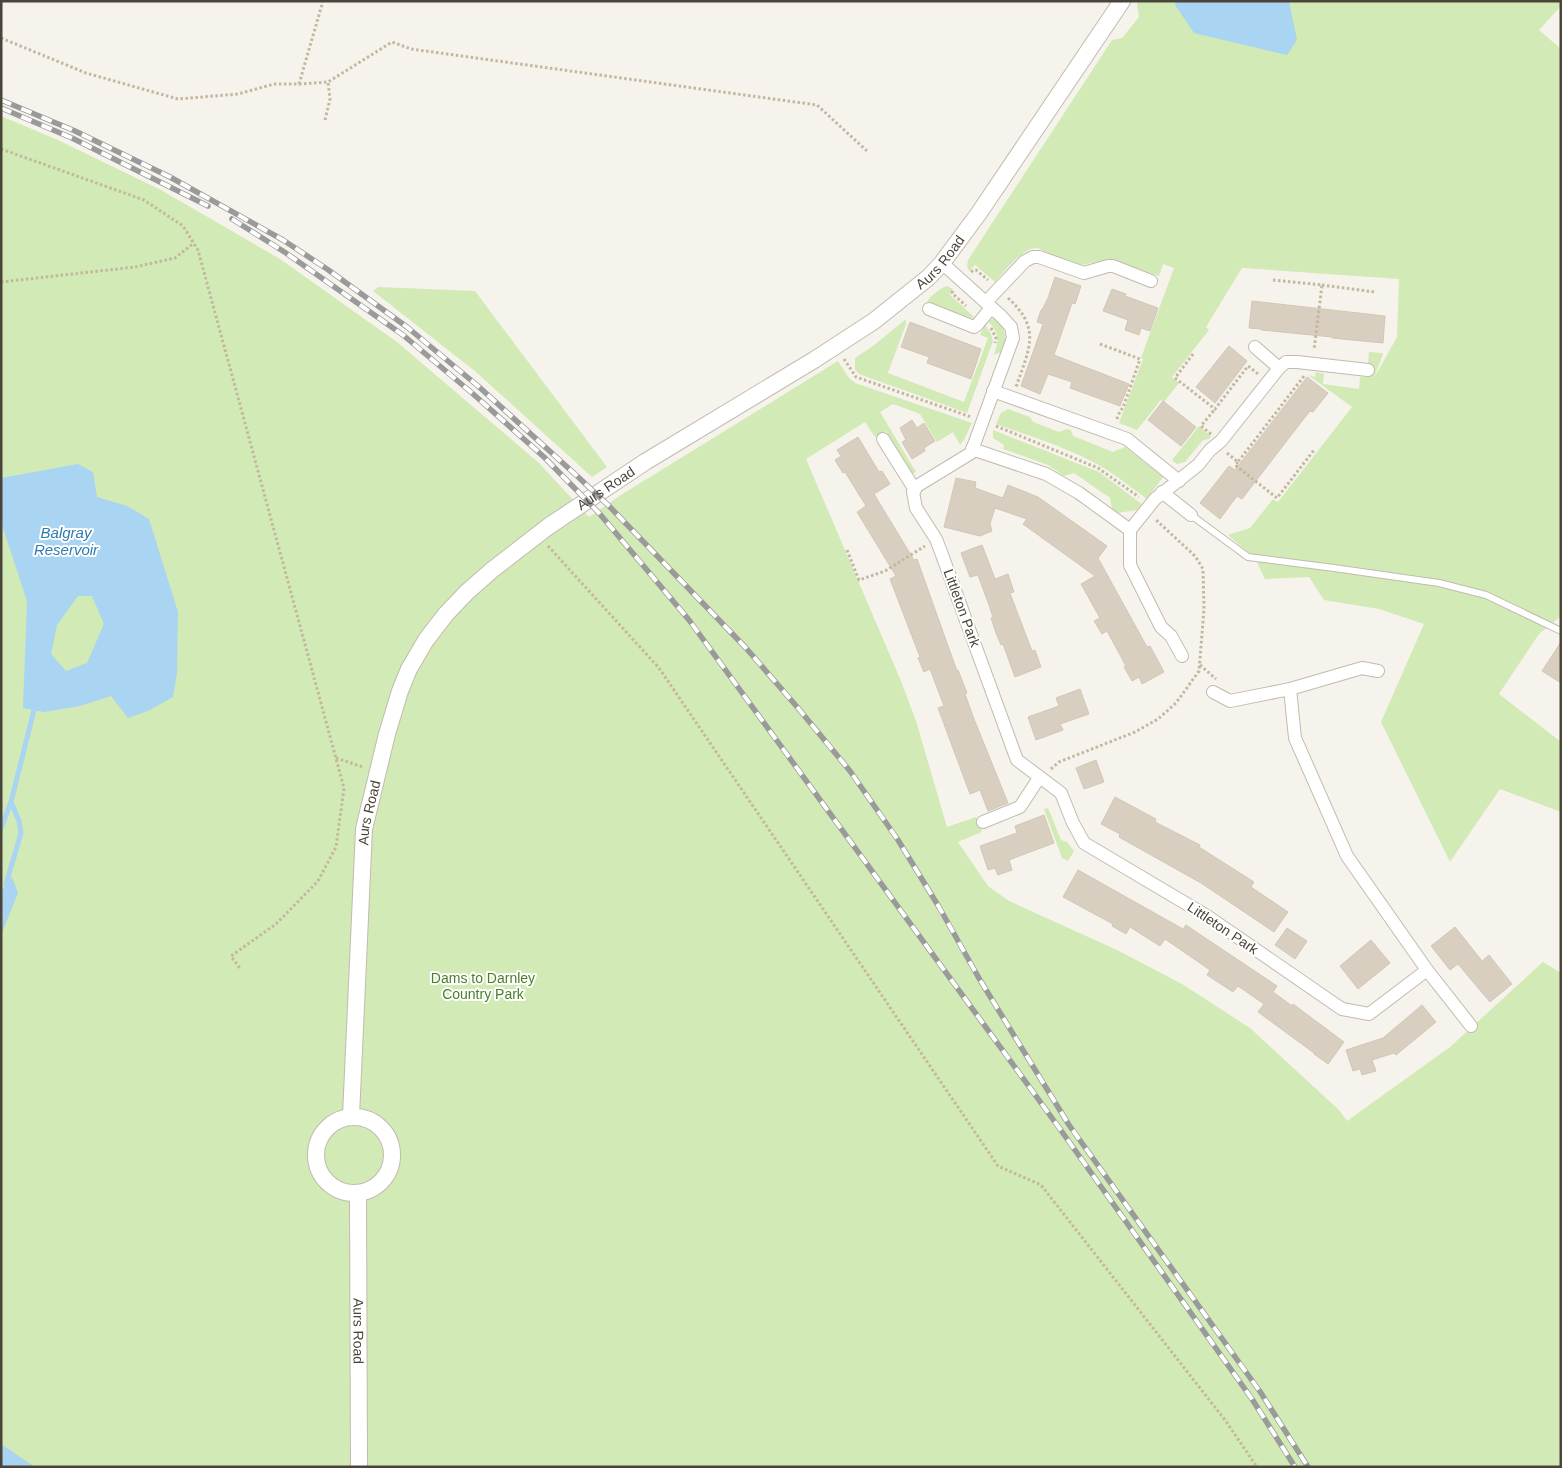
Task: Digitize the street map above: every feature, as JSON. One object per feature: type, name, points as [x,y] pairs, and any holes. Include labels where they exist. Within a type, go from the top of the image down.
[{"type":"street","name":"Aurs Road","points":[[352,1116],[364,829],[387,734],[400,691],[409,669],[426,640],[446,614],[492,570],[538,534],[633,470],[874,321],[929,277],[979,214],[1122,1]]},
{"type":"street","points":[[929,309],[974,327],[982,320],[998,289],[1025,261],[1033,257],[1040,257],[1084,273],[1114,266],[1151,281]]},
{"type":"street","points":[[915,490],[918,486],[971,453],[1013,338],[1011,328],[989,305],[942,263]]},
{"type":"street","points":[[1256,348],[1279,368]]},
{"type":"street","points":[[1182,656],[1171,636],[1162,627],[1130,565],[1130,530],[1162,492],[1179,481],[1221,441],[1267,382],[1286,362],[1368,370]]},
{"type":"street","points":[[993,391],[1127,439],[1179,481]]},
{"type":"street","name":"Littleton Park","points":[[883,439],[915,490],[913,492],[916,508],[936,538],[1016,760],[1061,794],[1084,843],[1208,916],[1342,1009],[1369,1014],[1427,970]]},
{"type":"street","points":[[972,449],[1046,474],[1079,493],[1130,530]]},
{"type":"street","points":[[1162,492],[1191,515]]},
{"type":"street","points":[[1213,692],[1230,701],[1290,689],[1362,668],[1378,671]]},
{"type":"street","points":[[1290,689],[1295,738],[1347,856],[1427,970],[1471,1026]]},
{"type":"street","points":[[983,822],[1020,807],[1039,778]]},
{"type":"street","points":[[352,1116],[365,1117],[377,1123],[386,1133],[392,1145],[393,1158],[390,1171],[382,1182],[371,1190],[358,1193],[346,1192],[335,1188],[325,1180],[319,1169],[316,1157],[317,1145],[329,1125],[340,1119],[352,1116]]},
{"type":"street","name":"Aurs Road","points":[[358,1193],[359,1467]]},
{"type":"lane","points":[[1191,515],[1248,557],[1439,583],[1486,596],[1561,631]]},
{"type":"path","points":[[299,84],[323,1]]},
{"type":"path","points":[[1,38],[86,73],[178,99],[238,94],[274,84],[328,82],[392,42],[411,49],[817,104],[867,152]]},
{"type":"path","points":[[325,120],[330,99],[328,82]]},
{"type":"path","points":[[1,150],[144,200],[183,226],[198,250],[344,788],[336,847],[318,881],[276,924],[231,956],[240,970]]},
{"type":"path","points":[[1,282],[135,267],[175,258],[194,243]]},
{"type":"path","points":[[993,349],[996,338],[992,329],[952,293],[962,280],[974,270],[998,289],[1023,313],[1030,334],[1029,350],[1012,398]]},
{"type":"path","points":[[1322,285],[1375,292]]},
{"type":"path","points":[[1100,344],[1140,359],[1123,408],[1111,433]]},
{"type":"path","points":[[1193,354],[1175,378],[1215,409],[1248,366],[1267,382]]},
{"type":"path","points":[[969,416],[972,408]]},
{"type":"path","points":[[1238,462],[1235,465],[1277,498],[1314,450]]},
{"type":"path","points":[[1039,778],[1059,762],[1135,732],[1158,719],[1176,703],[1199,671],[1204,609],[1203,569],[1195,556],[1146,511]]},
{"type":"path","points":[[538,534],[659,668],[998,1166],[1041,1185],[1225,1420],[1257,1467]]},
{"type":"path","points":[[847,550],[859,580],[885,570],[936,538]]},
{"type":"path","points":[[336,758],[366,768]]},
{"type":"green space","points":[[1139,1],[1561,1],[1561,6],[1539,30],[1561,49],[1561,616],[1539,634],[1499,694],[1561,742],[1561,812],[1500,789],[1450,862],[1381,722],[1424,624],[1379,609],[1324,600],[1309,577],[1265,579],[1255,558],[1228,535],[1250,528],[1273,499],[1278,502],[1352,407],[1308,375],[1315,377],[1316,372],[1324,374],[1323,384],[1359,389],[1360,377],[1369,377],[1369,352],[1382,353],[1374,378],[1397,337],[1399,279],[1242,268],[1206,327],[1209,330],[1172,377],[1179,383],[1164,402],[1161,400],[1137,430],[1119,423],[1174,268],[1163,264],[1159,276],[1111,259],[1082,265],[1070,261],[1066,262],[1046,255],[1040,249],[1027,251],[1019,256],[995,282],[975,265],[969,271],[967,266],[968,260],[1112,40],[1122,38],[1139,17],[1137,4]]},
{"type":"green space","name":"Dams to Darnley Country Park","points":[[1,116],[58,140],[161,190],[280,259],[397,342],[539,463],[589,517],[624,493],[838,361],[849,378],[855,383],[972,423],[960,445],[953,432],[937,442],[920,414],[893,404],[880,412],[916,472],[912,474],[886,431],[875,437],[865,422],[806,459],[901,681],[916,721],[947,827],[976,817],[982,832],[958,842],[988,886],[1009,901],[1117,950],[1182,984],[1250,1028],[1339,1110],[1347,1121],[1450,1047],[1543,962],[1561,973],[1561,1467],[1,1467]]},
{"type":"green space","points":[[947,286],[953,289],[949,294],[974,317],[971,318],[930,303],[926,305],[934,294]]},
{"type":"green space","points":[[378,287],[475,291],[607,467],[592,477],[476,372],[373,291]]},
{"type":"green space","points":[[995,318],[1003,330],[1005,341],[1003,351],[994,355],[997,337],[995,330],[988,321]]},
{"type":"green space","points":[[906,319],[906,324],[888,373],[964,402],[988,338],[980,335],[985,325],[991,334],[993,341],[967,413],[859,374],[855,370],[855,358]]},
{"type":"green space","points":[[1008,409],[1030,417],[1033,422],[1059,432],[1067,429],[1071,430],[1073,436],[1113,452],[1125,447],[1163,477],[1147,499],[1112,473],[1089,460],[1055,445],[996,424],[1001,413]]},
{"type":"green space","points":[[1199,426],[1211,436],[1209,439],[1203,440],[1185,462],[1177,464],[1172,460]]},
{"type":"green space","points":[[993,430],[1099,472],[1142,504],[1137,510],[1117,513],[1112,509],[1110,498],[1074,473],[1064,476],[1048,465],[1003,449],[1004,445],[993,438]]},
{"type":"green space","points":[[1048,808],[1061,840],[1067,842],[1074,851],[1068,861],[1062,858],[1044,809]]},
{"type":"water","points":[[1176,1],[1289,1],[1297,40],[1287,55],[1194,33],[1175,5]]},
{"type":"water","name":"Balgray Reservoir","points":[[78,464],[93,472],[97,497],[127,506],[149,519],[178,612],[177,673],[173,697],[150,710],[128,718],[111,696],[80,706],[44,712],[23,708],[27,601],[2,525],[1,478]],"holes":[[[78,596],[92,596],[104,624],[87,663],[66,671],[51,654],[57,625]]]},
{"type":"water","points":[[12,877],[18,893],[1,935],[1,891]]},
{"type":"water","points":[[1,1444],[32,1465],[35,1467],[1,1467]]},
{"type":"building","points":[[1055,277],[1081,286],[1075,304],[1072,303],[1054,355],[1129,384],[1120,406],[1070,388],[1072,382],[1048,374],[1040,394],[1021,386],[1043,324],[1037,322]]},
{"type":"building","points":[[1112,289],[1126,294],[1125,296],[1158,308],[1150,331],[1141,328],[1139,335],[1125,330],[1128,320],[1103,311]]},
{"type":"building","points":[[1252,301],[1385,316],[1383,343],[1249,328]]},
{"type":"building","points":[[910,322],[981,349],[971,379],[927,363],[929,357],[901,347]]},
{"type":"building","points":[[1229,346],[1247,361],[1215,403],[1196,387]]},
{"type":"building","points":[[1307,377],[1328,393],[1313,412],[1310,411],[1242,499],[1237,496],[1220,519],[1200,503],[1229,466],[1235,470]]},
{"type":"building","points":[[1163,401],[1196,427],[1181,446],[1148,420]]},
{"type":"building","points":[[912,420],[917,428],[924,423],[935,441],[924,448],[925,451],[912,459],[902,442],[906,440],[900,428]]},
{"type":"building","points":[[858,437],[879,472],[882,471],[890,484],[874,494],[914,560],[917,559],[957,671],[967,693],[965,694],[974,719],[1008,803],[988,811],[980,790],[970,794],[938,708],[944,706],[930,669],[924,672],[918,658],[920,657],[890,579],[896,576],[857,512],[866,506],[845,472],[843,473],[835,460],[841,456],[837,450]]},
{"type":"building","points":[[956,478],[976,482],[975,488],[1003,498],[1008,485],[1038,497],[1107,546],[1098,558],[1147,647],[1150,646],[1164,672],[1142,684],[1139,677],[1132,681],[1107,631],[1102,634],[1094,621],[1100,618],[1081,584],[1095,576],[1023,524],[1027,519],[995,508],[990,524],[992,531],[980,536],[944,527]]},
{"type":"building","points":[[982,545],[995,579],[1008,574],[1014,592],[1010,593],[1032,651],[1035,650],[1041,667],[1015,677],[1003,644],[1001,645],[996,633],[991,618],[993,617],[978,575],[970,577],[961,553]]},
{"type":"building","points":[[1561,642],[1561,683],[1542,671]]},
{"type":"building","points":[[1080,689],[1089,714],[1060,724],[1063,730],[1036,740],[1028,717],[1059,706],[1056,698]]},
{"type":"building","points":[[1096,760],[1104,782],[1084,789],[1076,768]]},
{"type":"building","points":[[1115,797],[1156,819],[1155,822],[1200,845],[1199,847],[1254,882],[1251,887],[1288,912],[1274,932],[1201,883],[1119,837],[1120,834],[1101,824]]},
{"type":"building","points":[[1044,815],[1054,843],[1009,860],[1012,870],[998,875],[995,868],[988,870],[980,846],[1017,833],[1015,826]]},
{"type":"building","points":[[1078,870],[1183,929],[1186,925],[1277,986],[1273,992],[1292,1006],[1293,1004],[1344,1042],[1328,1064],[1258,1012],[1264,1004],[1238,986],[1233,992],[1207,975],[1210,970],[1165,939],[1160,946],[1130,927],[1126,934],[1112,926],[1113,924],[1063,897]]},
{"type":"building","points":[[1455,927],[1482,961],[1489,955],[1512,984],[1490,1002],[1458,964],[1450,970],[1431,946]]},
{"type":"building","points":[[1287,928],[1307,941],[1295,959],[1275,945]]},
{"type":"building","points":[[1371,940],[1390,963],[1358,989],[1340,966]]},
{"type":"building","points":[[1422,1005],[1436,1022],[1396,1055],[1394,1053],[1372,1060],[1376,1071],[1362,1075],[1360,1069],[1353,1071],[1346,1050],[1383,1038]]},
{"type":"waterway","points":[[6,884],[21,833],[19,821],[11,802],[34,710]]},
{"type":"waterway","points":[[1,828],[11,802]]},
{"type":"railway","points":[[1,100],[75,131],[170,177],[283,240],[327,269],[407,327],[478,386],[608,505],[746,648],[850,771],[898,840],[939,907],[980,980],[1069,1125],[1261,1393],[1308,1467]]},
{"type":"railway","points":[[1,108],[72,138],[208,206]]},
{"type":"railway","points":[[232,219],[286,253],[403,335],[544,457],[599,513],[689,620],[1060,1129],[1252,1399],[1295,1467]]}]
